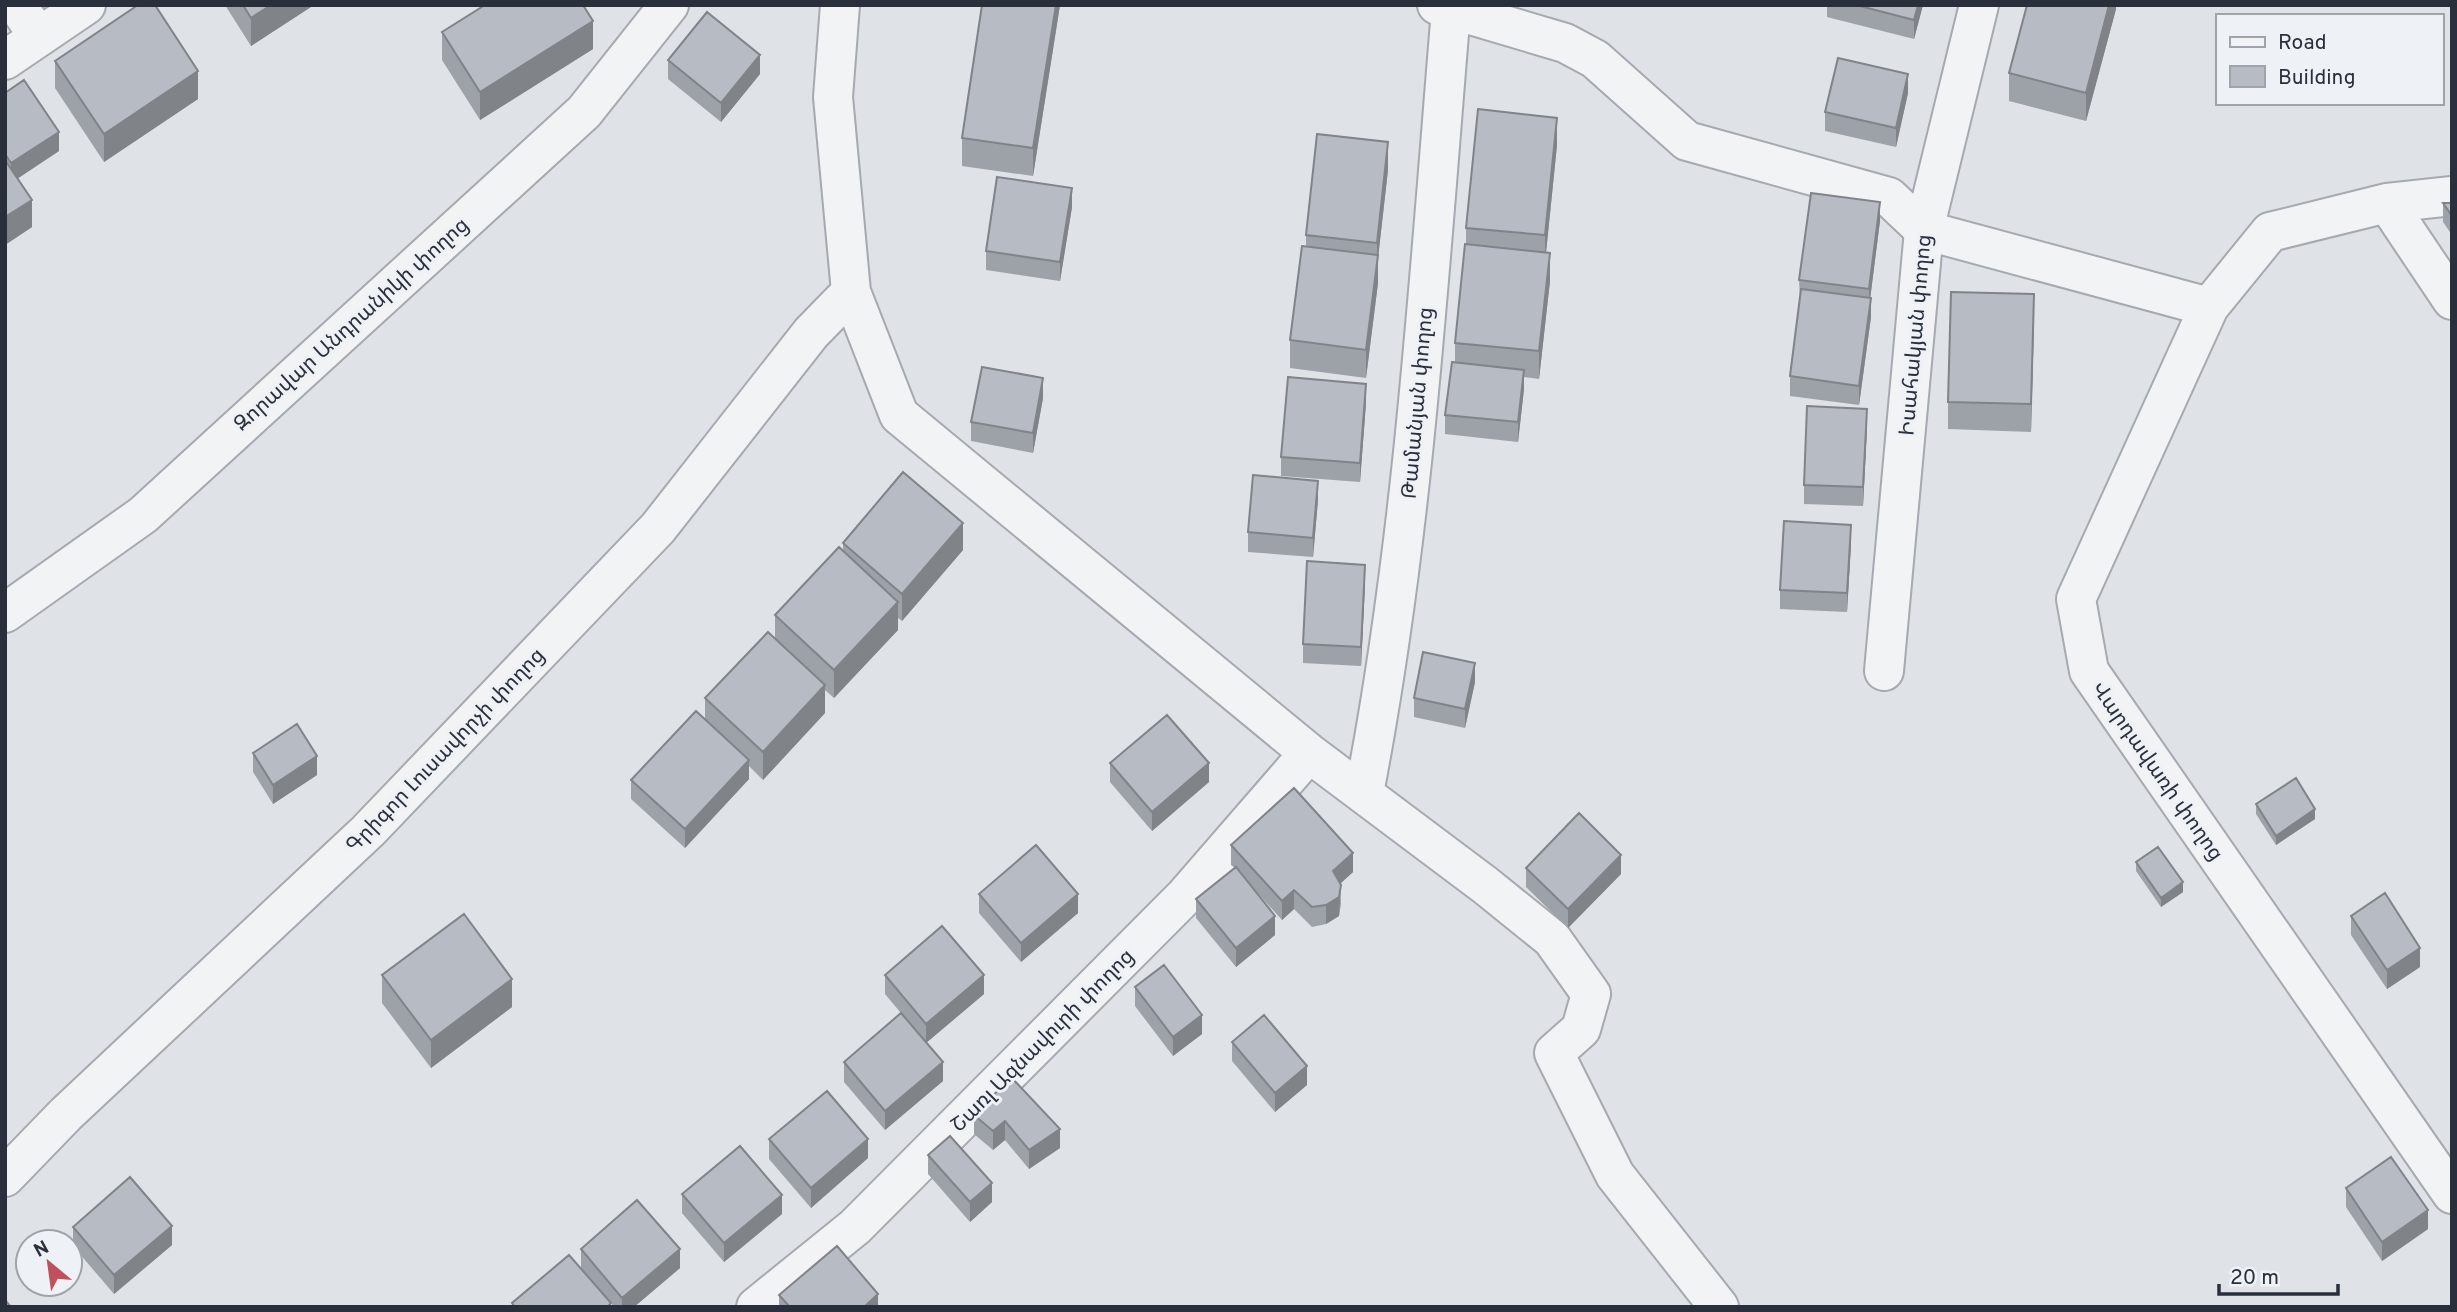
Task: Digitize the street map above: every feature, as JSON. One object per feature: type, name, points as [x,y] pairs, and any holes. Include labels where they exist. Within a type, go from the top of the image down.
[{"type":"street","points":[[17,5],[39,37]]},
{"type":"street","points":[[5,60],[86,5]]},
{"type":"street","name":"Զորավար Անդրանիկի փողոց","points":[[5,613],[143,515],[584,112],[669,5]]},
{"type":"street","points":[[840,5],[832,97],[851,292],[899,415],[1309,753],[1485,885],[1552,939],[1591,994],[1581,1029],[1554,1053],[1615,1175],[1719,1307]]},
{"type":"street","name":"Իսահակյան փողոց","points":[[1884,671],[1924,230],[1979,5]]},
{"type":"street","points":[[1444,7],[1566,43],[1595,59],[1687,141],[1889,197],[1924,230],[2209,307]]},
{"type":"street","name":"Թամանյան փողոց","points":[[1364,793],[1382,699],[1413,464],[1444,7]]},
{"type":"street","name":"Վարդավառի փողոց","points":[[2452,196],[2388,203],[2270,232],[2209,307],[2076,599],[2089,671],[2452,1194]]},
{"type":"street","points":[[2388,203],[2452,300]]},
{"type":"street","name":"Գրիգոր Լուսավորչի փողոց","points":[[5,1177],[65,1114],[368,831],[649,538],[811,333],[851,292]]},
{"type":"street","name":"Շառլ Ազնավուրի փողոց","points":[[755,1307],[865,1217],[1185,896],[1309,753]]},
{"type":"building","points":[[138,5],[155,5],[198,71],[104,134],[55,61]]},
{"type":"building","points":[[243,5],[271,5],[251,18]]},
{"type":"building","points":[[485,5],[583,5],[593,21],[480,92],[442,32]]},
{"type":"building","points":[[982,5],[1056,5],[1033,148],[962,138]]},
{"type":"building","points":[[1856,5],[1918,5],[1914,20]]},
{"type":"building","points":[[2027,5],[2109,5],[2086,93],[2009,73]]},
{"type":"building","points":[[707,12],[760,55],[721,103],[668,60]]},
{"type":"building","points":[[1838,58],[1908,74],[1896,128],[1825,112]]},
{"type":"building","points":[[24,80],[59,132],[11,163],[5,154],[5,93]]},
{"type":"building","points":[[1478,109],[1557,118],[1545,235],[1466,228]]},
{"type":"building","points":[[1317,134],[1388,142],[1377,243],[1306,235]]},
{"type":"building","points":[[5,160],[32,200],[5,217]]},
{"type":"building","points":[[997,177],[1072,188],[1060,262],[986,251]]},
{"type":"building","points":[[1811,193],[1880,202],[1869,289],[1799,280]]},
{"type":"building","points":[[2443,203],[2452,203],[2452,216]]},
{"type":"building","points":[[1465,244],[1550,253],[1539,351],[1455,343]]},
{"type":"building","points":[[1302,246],[1378,255],[1366,350],[1290,340]]},
{"type":"building","points":[[1801,289],[1871,298],[1859,386],[1790,376]]},
{"type":"building","points":[[1951,292],[2034,294],[2031,404],[1948,402]]},
{"type":"building","points":[[1452,362],[1524,370],[1518,422],[1445,415]]},
{"type":"building","points":[[982,367],[1043,378],[1033,433],[971,422]]},
{"type":"building","points":[[1288,377],[1366,384],[1360,463],[1281,457]]},
{"type":"building","points":[[1807,406],[1867,409],[1863,487],[1804,485]]},
{"type":"building","points":[[903,472],[963,523],[902,594],[843,543]]},
{"type":"building","points":[[1253,475],[1318,481],[1313,538],[1248,532]]},
{"type":"building","points":[[1784,521],[1851,525],[1847,593],[1780,590]]},
{"type":"building","points":[[839,547],[898,602],[834,670],[775,615]]},
{"type":"building","points":[[1307,561],[1365,565],[1361,647],[1303,644]]},
{"type":"building","points":[[768,632],[825,685],[763,752],[705,698]]},
{"type":"building","points":[[1423,652],[1475,663],[1465,709],[1414,698]]},
{"type":"building","points":[[696,711],[749,760],[685,829],[631,780]]},
{"type":"building","points":[[1167,715],[1209,763],[1152,812],[1110,763]]},
{"type":"building","points":[[297,724],[317,756],[273,785],[253,753]]},
{"type":"building","points":[[2296,778],[2315,809],[2276,836],[2256,804]]},
{"type":"building","points":[[1294,788],[1353,853],[1333,871],[1341,885],[1339,897],[1326,905],[1312,907],[1294,890],[1282,901],[1231,845]]},
{"type":"building","points":[[1579,813],[1621,855],[1568,909],[1526,868]]},
{"type":"building","points":[[1036,845],[1078,894],[1021,943],[979,894]]},
{"type":"building","points":[[2158,847],[2183,882],[2161,898],[2136,862]]},
{"type":"building","points":[[1236,867],[1275,916],[1236,948],[1196,899]]},
{"type":"building","points":[[2385,893],[2420,948],[2387,970],[2351,916]]},
{"type":"building","points":[[464,914],[512,979],[431,1040],[382,975]]},
{"type":"building","points":[[942,926],[984,975],[926,1024],[885,975]]},
{"type":"building","points":[[1164,965],[1202,1015],[1173,1037],[1135,987]]},
{"type":"building","points":[[901,1013],[943,1062],[885,1111],[844,1062]]},
{"type":"building","points":[[1264,1015],[1307,1066],[1275,1093],[1232,1042]]},
{"type":"building","points":[[1011,1077],[1060,1129],[1029,1150],[1005,1121],[993,1131],[974,1115]]},
{"type":"building","points":[[827,1091],[868,1139],[811,1188],[769,1139]]},
{"type":"building","points":[[950,1136],[992,1183],[970,1202],[928,1155]]},
{"type":"building","points":[[740,1146],[782,1195],[724,1243],[682,1194]]},
{"type":"building","points":[[2391,1157],[2428,1210],[2382,1242],[2346,1188]]},
{"type":"building","points":[[130,1177],[172,1226],[114,1275],[84,1240],[84,1228],[73,1227]]},
{"type":"building","points":[[637,1200],[680,1249],[622,1298],[581,1249]]},
{"type":"building","points":[[837,1246],[878,1294],[864,1307],[790,1307],[779,1295]]},
{"type":"building","points":[[569,1255],[611,1303],[607,1307],[515,1307],[512,1303]]}]
